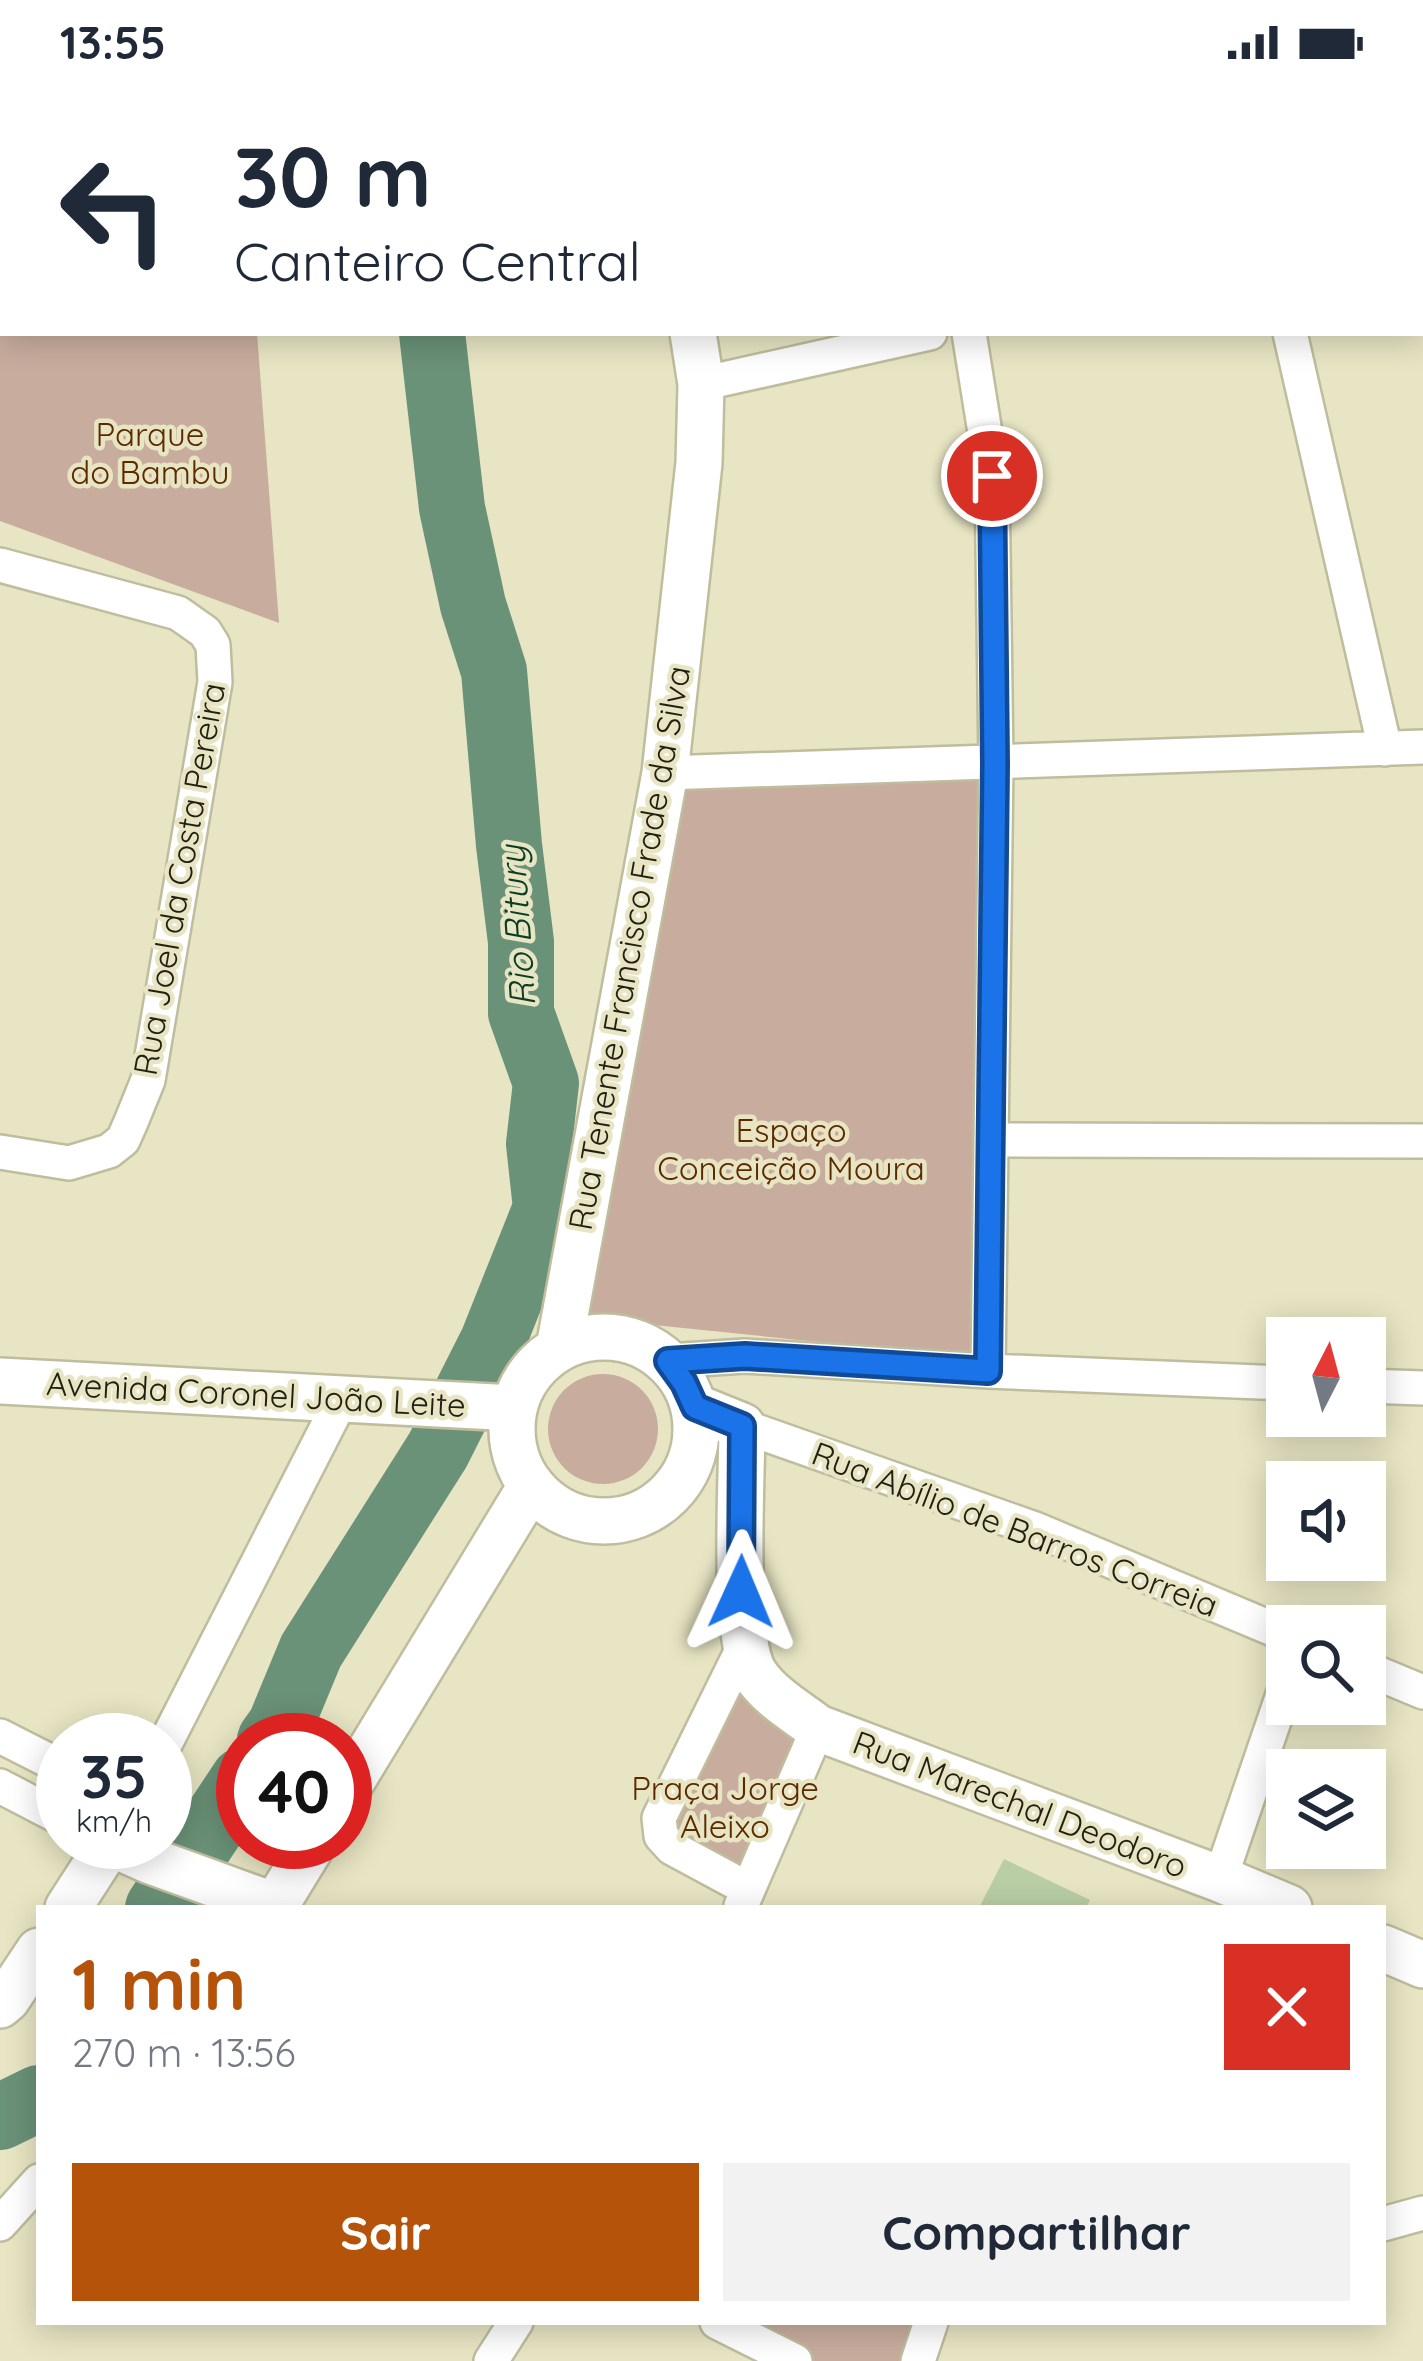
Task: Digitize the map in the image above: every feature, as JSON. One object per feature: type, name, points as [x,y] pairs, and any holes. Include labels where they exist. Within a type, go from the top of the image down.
[{"type":"street","name":"Rua Tenente Francisco Frade da Silva","points":[[560,1348],[665,773],[699,463],[701,384],[693,336]]},
{"type":"street","points":[[701,384],[917,336]]},
{"type":"street","points":[[969,336],[992,476],[995,764],[988,1371]]},
{"type":"street","points":[[1291,336],[1385,748]]},
{"type":"street","name":"Rua Joel da Costa Pereira","points":[[0,565],[178,613],[206,632],[215,654],[215,682],[148,1080],[123,1141],[109,1151],[69,1163],[0,1152]]},
{"type":"street","points":[[665,773],[1423,747]]},
{"type":"street","points":[[991,1141],[1423,1141]]},
{"type":"street","points":[[616,1337],[668,1361],[695,1407],[696,1438],[688,1468],[670,1494],[645,1512],[614,1521],[583,1519],[554,1507],[531,1486],[517,1462],[498,1407],[538,1363],[587,1338],[616,1337]]},
{"type":"street","points":[[668,1361],[745,1356],[1266,1382]]},
{"type":"street","name":"Avenida Coronel João Leite","points":[[0,1381],[498,1407]]},
{"type":"street","points":[[1386,1387],[1423,1388]]},
{"type":"street","points":[[183,1713],[360,1399]]},
{"type":"street","points":[[695,1407],[742,1426],[745,1644],[659,1818],[661,1836],[744,1899],[818,1728]]},
{"type":"street","name":"Rua Abílio de Barros Correia","points":[[742,1426],[1035,1529],[1266,1626]]},
{"type":"street","points":[[372,1748],[531,1486]]},
{"type":"street","name":"Rua Marechal Deodoro","points":[[745,1644],[753,1672],[818,1728],[1282,1905]]},
{"type":"street","points":[[1386,1677],[1423,1692]]},
{"type":"street","points":[[1220,1879],[1273,1725]]},
{"type":"street","points":[[0,1736],[36,1754]]},
{"type":"street","points":[[0,1786],[36,1805]]},
{"type":"street","points":[[71,1905],[101,1869]]},
{"type":"street","points":[[172,1869],[247,1900],[283,1869]]},
{"type":"street","points":[[1386,1949],[1423,1964]]},
{"type":"street","points":[[0,2006],[36,1957]]},
{"type":"street","points":[[0,2224],[36,2184]]},
{"type":"street","points":[[1386,2223],[1423,2213]]},
{"type":"street","points":[[491,2361],[514,2325]]},
{"type":"street","points":[[723,2325],[795,2361]]},
{"type":"street","points":[[918,2361],[930,2325]]},
{"type":"green space","name":"Parque do Bambu","points":[[0,336],[257,336],[279,623],[0,521]]},
{"type":"green space","name":"Espaço Conceição Moura","points":[[986,775],[975,1358],[566,1316],[673,782]]},
{"type":"green space","points":[[603,1374],[642,1390],[658,1429],[642,1468],[603,1484],[564,1468],[548,1429],[564,1390]]},
{"type":"green space","name":"Praça Jorge Aleixo","points":[[745,1644],[818,1728],[748,1889],[661,1836]]},
{"type":"green space","points":[[723,2325],[925,2325],[915,2361],[795,2361]]},
{"type":"building","points":[[1004,1859],[1090,1900],[1088,1905],[981,1905]]},
{"type":"waterway","name":"Rio Bitury","points":[[285,1713],[311,1651],[438,1450],[493,1341],[546,1208],[539,1144],[546,1083],[521,1013],[521,942],[494,671],[473,605],[452,508],[432,336]]},
{"type":"waterway","name":"Rio Bitury","points":[[160,1905],[216,1821]]},
{"type":"waterway","name":"Rio Bitury","points":[[0,2117],[36,2099]]},
{"type":"route","points":[[741,1592],[742,1426],[695,1407],[668,1361],[745,1356],[988,1371],[995,764],[992,476]]}]
